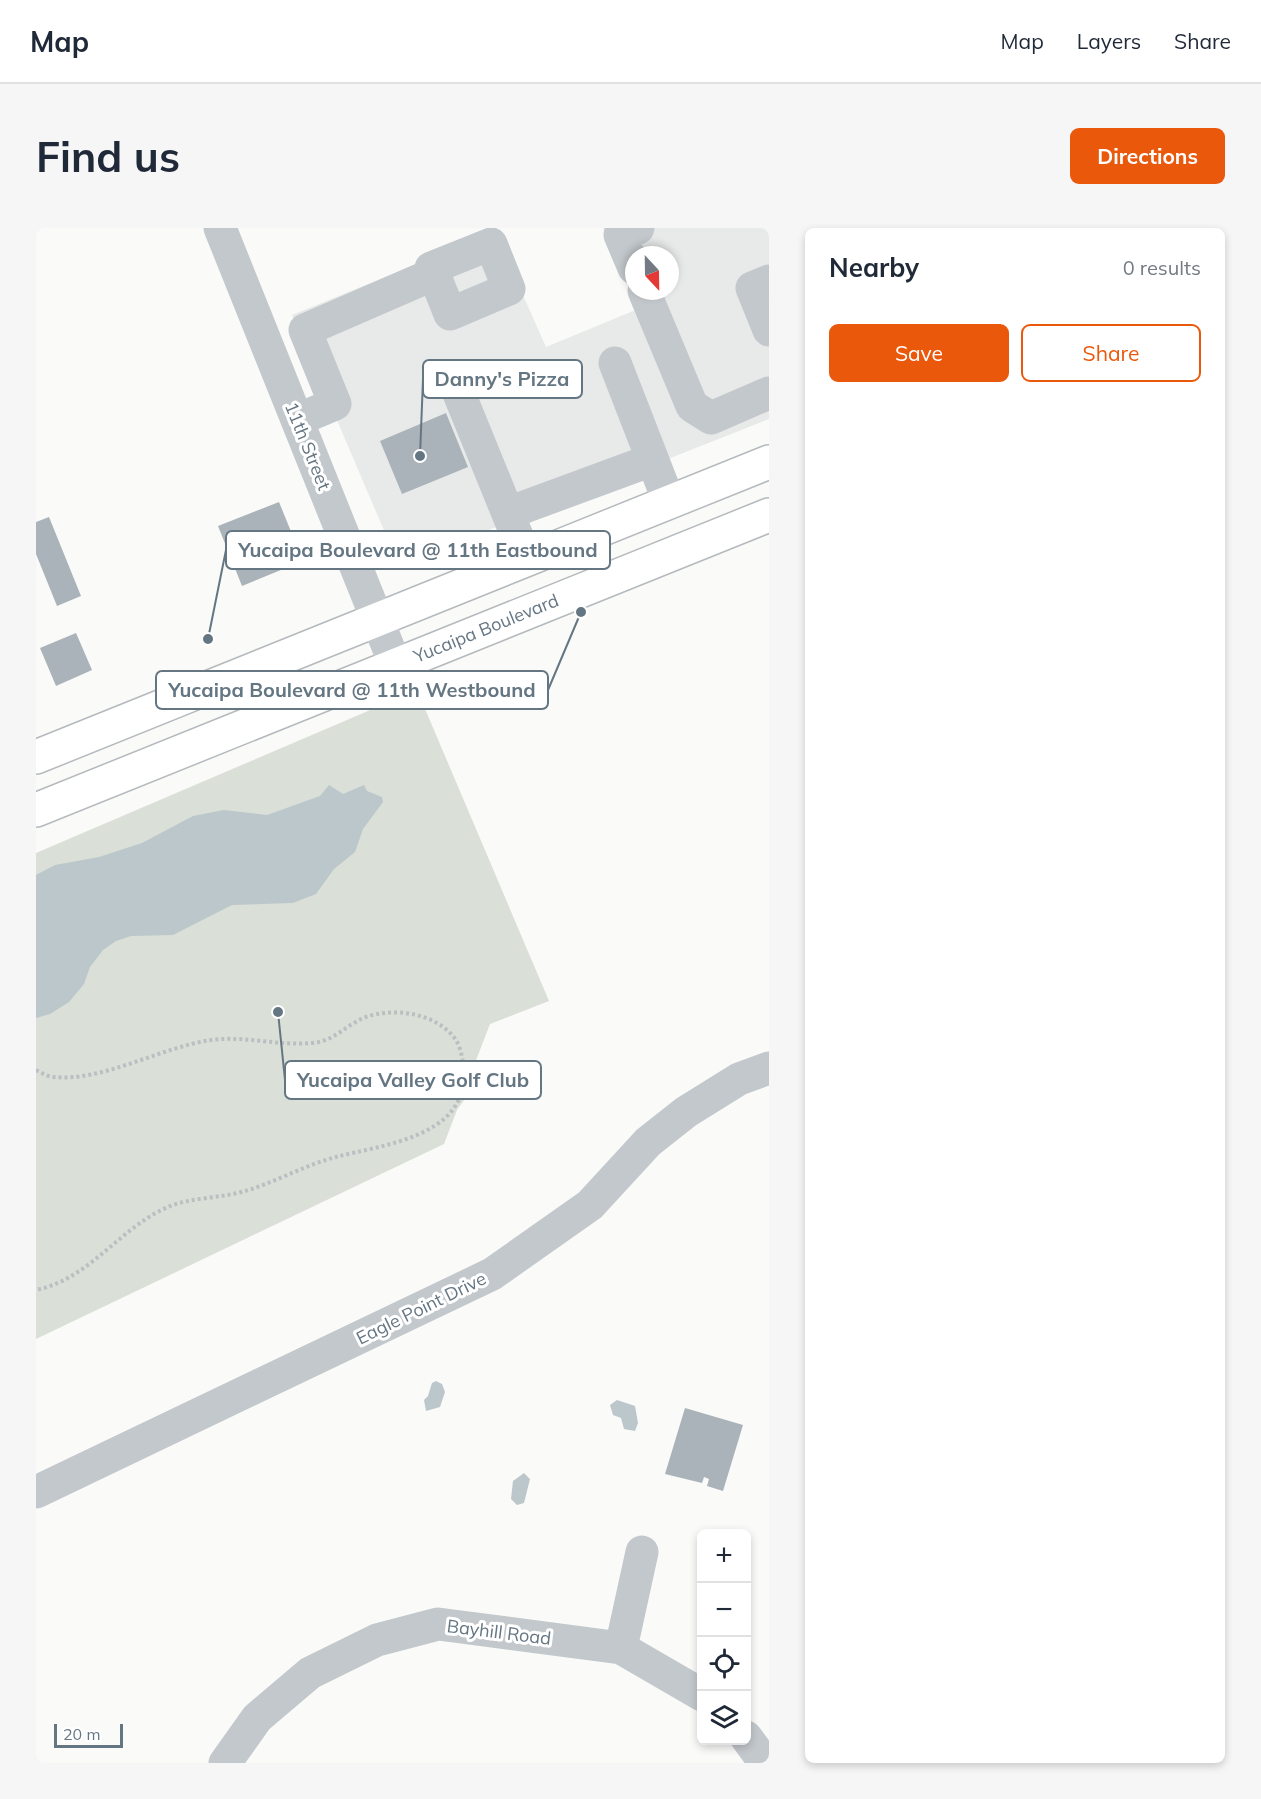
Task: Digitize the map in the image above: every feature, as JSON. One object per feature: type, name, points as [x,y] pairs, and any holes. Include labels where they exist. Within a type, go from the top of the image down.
[{"type":"main road","points":[[36,757],[769,462]]},
{"type":"main road","name":"Yucaipa Boulevard","points":[[36,810],[769,515]]},
{"type":"street","name":"11th Street","points":[[220,228],[395,664]]},
{"type":"street","points":[[625,247],[620,235],[638,228]]},
{"type":"street","points":[[297,420],[335,404],[305,330],[434,274]]},
{"type":"street","points":[[769,281],[752,288],[769,330]]},
{"type":"street","points":[[648,300],[692,406],[711,418],[769,393]]},
{"type":"street","points":[[272,358],[310,343]]},
{"type":"street","points":[[615,363],[669,502]]},
{"type":"street","points":[[458,391],[526,558]]},
{"type":"street","points":[[508,513],[652,460]]},
{"type":"street","name":"Eagle Point Drive","points":[[36,1492],[492,1274],[590,1204],[648,1142],[686,1112],[739,1079],[769,1068]]},
{"type":"street","points":[[621,1648],[642,1552]]},
{"type":"street","name":"Bayhill Road","points":[[225,1763],[257,1718],[310,1673],[377,1640],[438,1624],[621,1648],[697,1692]]},
{"type":"street","points":[[751,1743],[765,1763]]},
{"type":"path","points":[[36,1070],[52,1077],[92,1074],[169,1050],[225,1038],[308,1043],[326,1040],[367,1017],[398,1012],[426,1018],[441,1025],[459,1046],[464,1071],[459,1099],[449,1116],[437,1125],[369,1150],[335,1157],[245,1191],[170,1205],[150,1216],[76,1273],[36,1290]]},
{"type":"shaded area","points":[[603,228],[769,228],[769,419],[408,562],[392,549],[292,315],[495,232],[546,347],[638,309],[634,300],[679,300],[679,246],[625,246],[625,279]]},
{"type":"shaded area","points":[[417,690],[549,1001],[490,1024],[470,1076],[464,1100],[457,1110],[444,1144],[36,1339],[36,853]]},
{"type":"shaded area","points":[[329,785],[343,794],[364,785],[367,791],[382,797],[383,802],[363,829],[355,852],[334,869],[316,894],[293,903],[232,905],[173,935],[131,936],[116,941],[103,950],[90,967],[84,984],[69,1002],[50,1014],[36,1018],[36,875],[55,865],[99,857],[142,843],[193,816],[224,810],[267,815],[320,796]]},
{"type":"shaded area","points":[[436,1381],[442,1384],[445,1392],[440,1407],[426,1411],[424,1400],[428,1396],[432,1383]]},
{"type":"shaded area","points":[[617,1400],[635,1406],[638,1423],[635,1431],[624,1429],[621,1418],[613,1415],[610,1405]]},
{"type":"shaded area","points":[[524,1473],[530,1479],[524,1503],[517,1505],[511,1499],[513,1481]]},
{"type":"building","points":[[446,413],[468,467],[402,494],[380,441]]},
{"type":"building","points":[[279,502],[303,561],[242,586],[218,526]]},
{"type":"building","points":[[49,517],[81,596],[57,606],[36,554],[36,522]]},
{"type":"building","points":[[76,633],[92,670],[56,686],[40,648]]},
{"type":"building","points":[[685,1408],[743,1425],[723,1491],[707,1486],[709,1479],[704,1477],[702,1483],[665,1474]]},
{"type":"place","name":"Danny's Pizza","points":[[420,456]]},
{"type":"place","name":"Yucaipa Boulevard @ 11th Westbound","points":[[581,612]]},
{"type":"place","name":"Yucaipa Boulevard @ 11th Eastbound","points":[[208,639]]},
{"type":"place","name":"Yucaipa Valley Golf Club","points":[[278,1012]]}]
